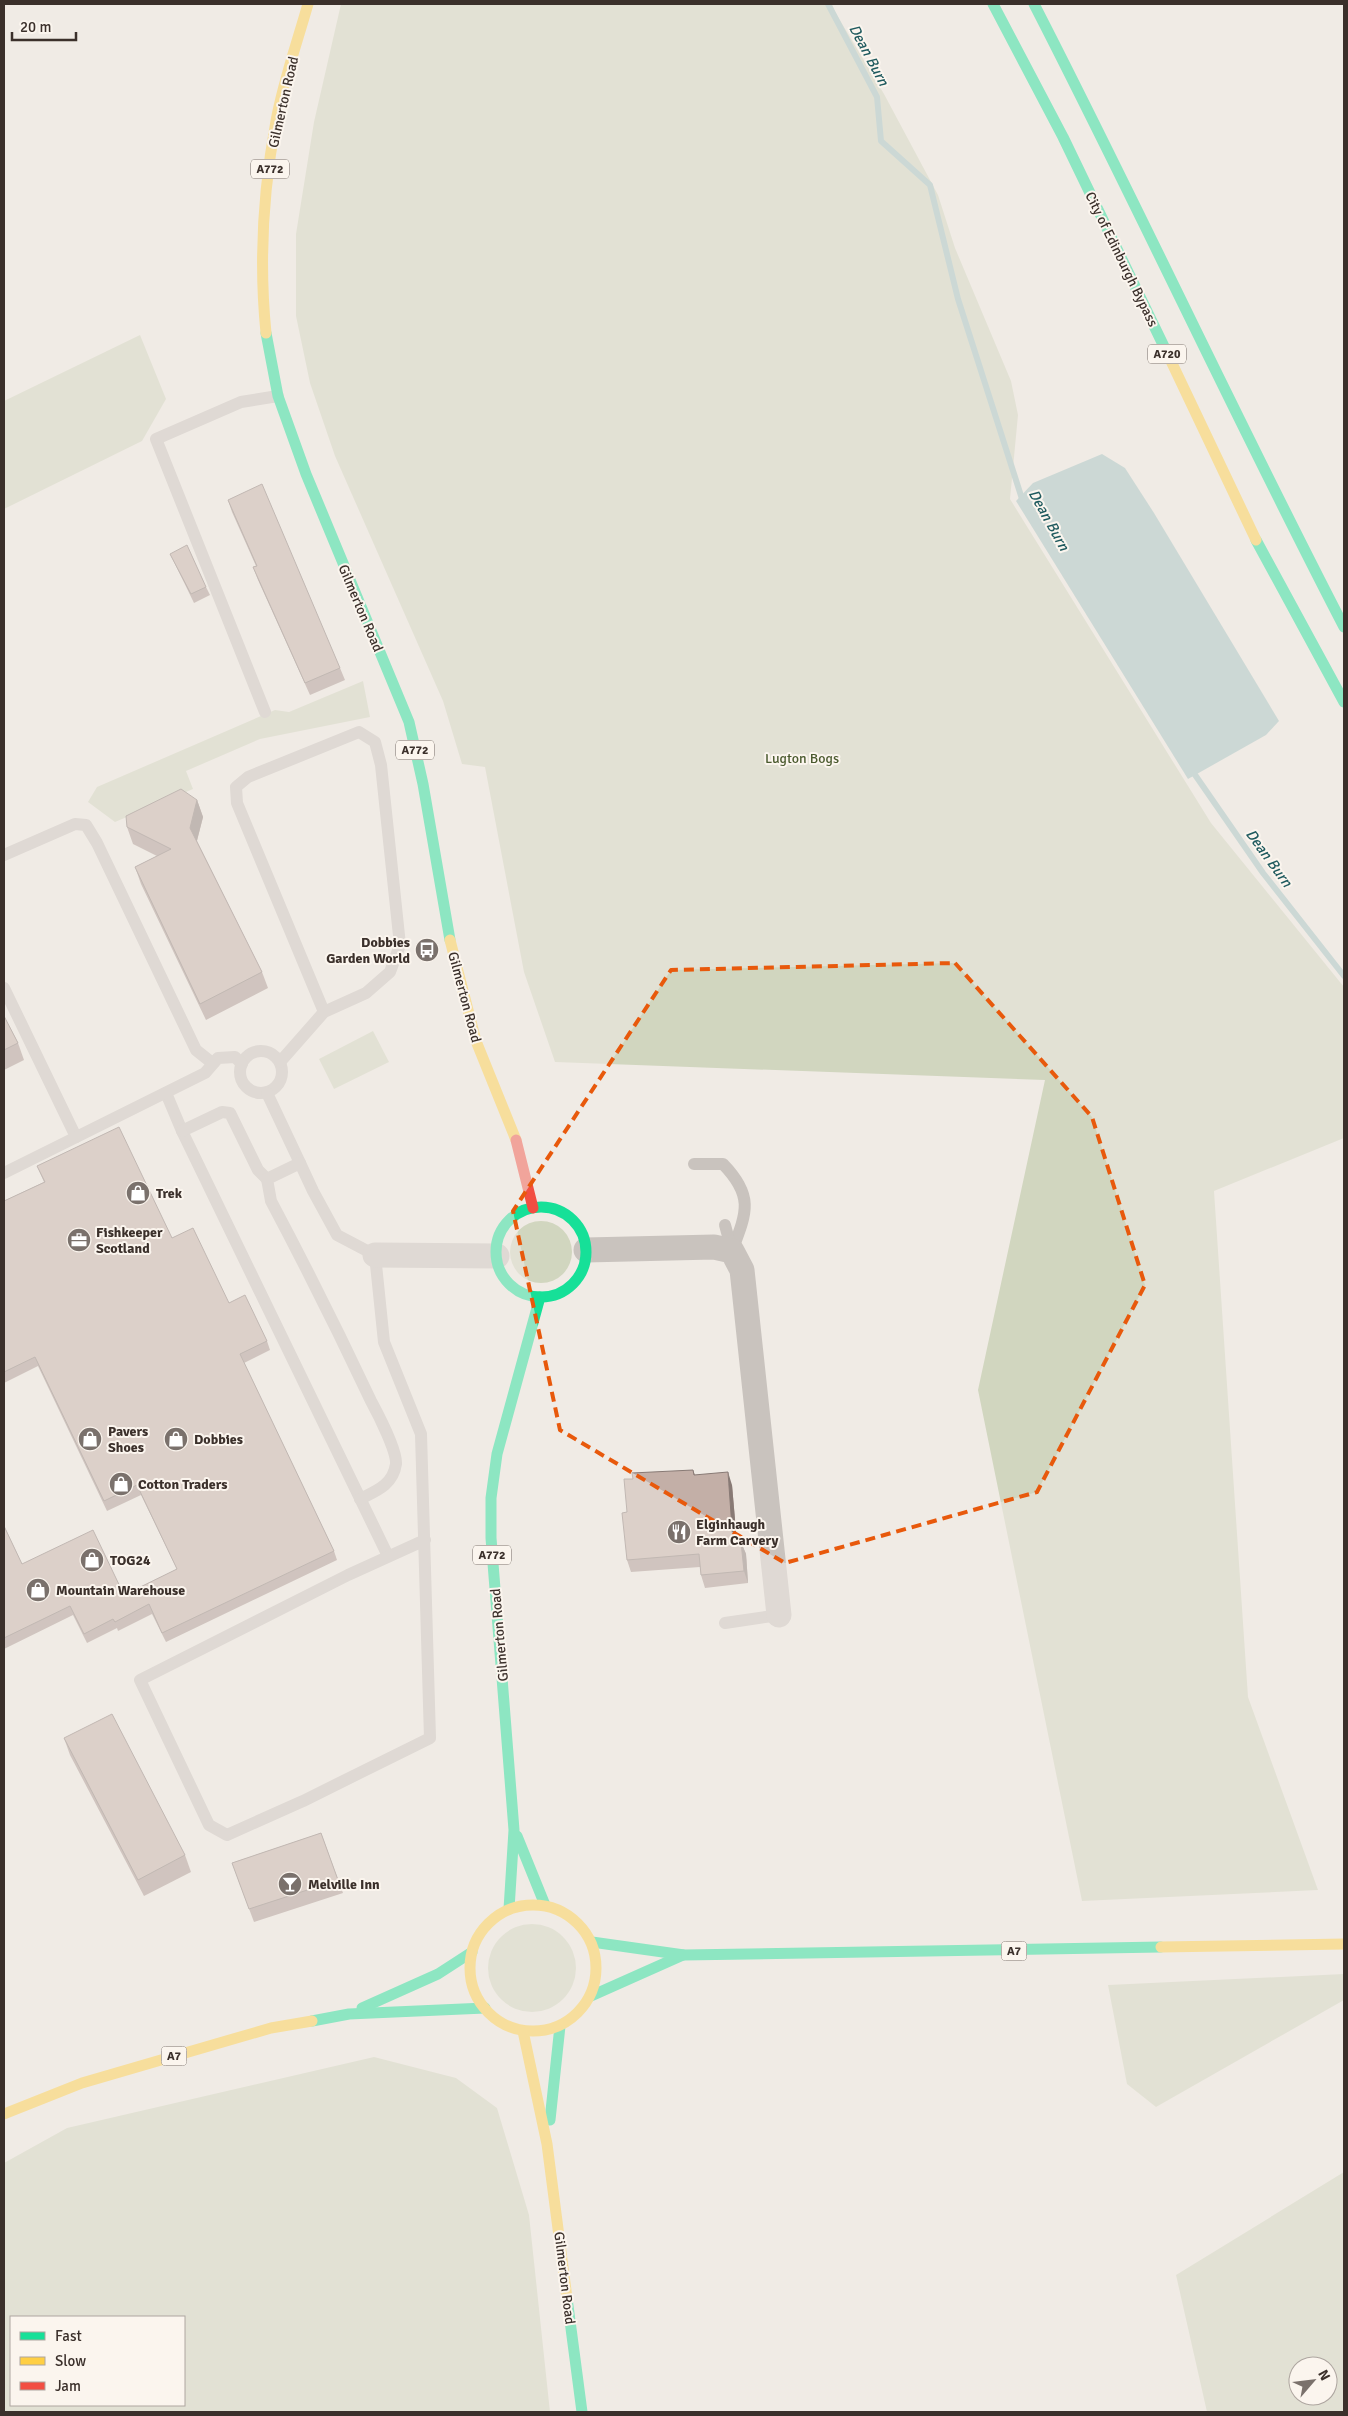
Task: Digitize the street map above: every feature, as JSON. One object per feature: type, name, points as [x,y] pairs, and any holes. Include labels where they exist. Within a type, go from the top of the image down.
[{"type":"main road","name":"Gilmerton Road","points":[[308,4],[276,121],[262,225],[261,282],[266,338],[278,396],[306,474],[408,722],[423,784],[448,933],[476,1041],[516,1140],[533,1208]]},
{"type":"main road","name":"City of Edinburgh Bypass","points":[[993,4],[1063,137],[1254,536],[1344,702]]},
{"type":"main road","name":"A720","points":[[1034,4],[1091,112],[1240,425],[1344,627]]},
{"type":"main road","points":[[533,1208],[548,1208],[563,1213],[575,1222],[583,1235],[586,1250],[585,1264],[573,1283],[555,1295],[540,1297],[516,1289],[500,1269],[496,1256],[498,1243],[506,1225],[521,1212],[533,1208]]},
{"type":"main road","name":"Gilmerton Road","points":[[509,1910],[514,1830],[491,1538],[491,1498],[497,1454],[540,1297]]},
{"type":"main road","name":"Gilmerton Road","points":[[514,1830],[545,1905]]},
{"type":"main road","points":[[526,1905],[545,1905],[560,1910],[573,1918],[584,1929],[592,1942],[596,1959],[597,1979],[591,1996],[578,2014],[560,2026],[542,2031],[524,2031],[502,2023],[485,2008],[476,1996],[468,1967],[472,1952],[485,1927],[496,1917],[509,1910],[526,1905]]},
{"type":"main road","name":"A7","points":[[592,1942],[684,1955],[1344,1944]]},
{"type":"main road","name":"A7","points":[[349,2014],[438,1974],[472,1952]]},
{"type":"main road","name":"A7","points":[[591,1996],[684,1955]]},
{"type":"main road","name":"A7","points":[[4,2114],[82,2083],[271,2028],[349,2014],[485,2008]]},
{"type":"main road","name":"Gilmerton Road","points":[[547,2144],[560,2026]]},
{"type":"main road","name":"Gilmerton Road","points":[[524,2031],[547,2144],[582,2412]]},
{"type":"street","points":[[586,1250],[714,1247],[732,1252],[742,1270],[779,1615]]},
{"type":"street","points":[[375,1255],[496,1256]]},
{"type":"lane","points":[[265,712],[156,439],[241,402],[278,396]]},
{"type":"lane","points":[[280,1062],[324,1012],[366,993],[390,972],[400,945],[381,765],[375,742],[358,732],[248,777],[236,787],[237,803],[324,1012]]},
{"type":"lane","points":[[4,855],[75,824],[86,825],[97,843],[196,1050],[211,1062],[214,1062]]},
{"type":"lane","points":[[4,988],[76,1137]]},
{"type":"lane","points":[[264,1051],[276,1057],[280,1062],[283,1074],[273,1090],[267,1093],[254,1092],[243,1084],[240,1077],[242,1064],[251,1054],[264,1051]]},
{"type":"lane","points":[[4,1173],[205,1073],[218,1058],[235,1057],[242,1064]]},
{"type":"lane","points":[[166,1093],[182,1131],[388,1556]]},
{"type":"lane","points":[[267,1093],[312,1191],[337,1235],[375,1255],[384,1342],[422,1434],[425,1540],[430,1738],[303,1801],[227,1835],[208,1825],[140,1680],[194,1651],[388,1556],[425,1540]]},
{"type":"lane","points":[[182,1131],[222,1112],[230,1112],[258,1170],[267,1179],[271,1201],[385,1429],[396,1462],[392,1477],[384,1487],[360,1500]]},
{"type":"lane","points":[[267,1179],[300,1163]]},
{"type":"lane","points":[[694,1164],[723,1164],[739,1180],[746,1201],[744,1222],[732,1252]]},
{"type":"lane","points":[[725,1226],[732,1252]]},
{"type":"lane","points":[[725,1623],[779,1615]]},
{"type":"highlighted area","points":[[955,963],[1092,1117],[1145,1285],[1037,1492],[785,1563],[560,1430],[513,1211],[671,970]]},
{"type":"green space","name":"Lugton Bogs","points":[[341,4],[832,4],[884,94],[938,195],[955,248],[1011,381],[1018,415],[1010,499],[1211,823],[1344,987],[1344,1138],[1214,1191],[1248,1697],[1318,1890],[1082,1901],[978,1390],[1045,1080],[555,1062],[524,972],[485,767],[462,764],[443,701],[335,456],[310,383],[296,316],[296,234],[314,122]]},
{"type":"green space","points":[[140,335],[166,399],[142,441],[4,509],[4,401]]},
{"type":"green space","points":[[363,681],[370,717],[260,739],[186,771],[193,789],[115,822],[88,802],[97,787],[275,710],[289,712]]},
{"type":"green space","points":[[373,1031],[389,1062],[334,1089],[319,1059]]},
{"type":"green space","points":[[541,1221],[553,1223],[563,1230],[570,1240],[572,1252],[570,1264],[563,1274],[553,1281],[541,1283],[529,1281],[519,1274],[512,1264],[510,1252],[512,1240],[519,1230],[529,1223]]},
{"type":"green space","points":[[523,1924],[541,1924],[557,1931],[569,1943],[576,1959],[576,1977],[569,1993],[557,2005],[541,2012],[523,2012],[507,2005],[495,1993],[488,1977],[488,1959],[495,1943],[507,1931]]},
{"type":"green space","points":[[1344,1974],[1344,2000],[1156,2107],[1127,2084],[1108,1985]]},
{"type":"green space","points":[[374,2057],[456,2078],[497,2108],[529,2215],[550,2412],[4,2412],[4,2163],[67,2128]]},
{"type":"green space","points":[[1344,2172],[1344,2412],[1207,2412],[1176,2275]]},
{"type":"water","points":[[1102,454],[1125,468],[1279,721],[1266,735],[1188,779],[1016,501],[1033,483]]},
{"type":"building","points":[[262,484],[340,668],[305,683],[253,567],[257,566],[228,500]]},
{"type":"building","points":[[187,545],[206,587],[191,594],[170,554]]},
{"type":"building","points":[[181,789],[197,800],[190,828],[262,972],[200,1004],[135,867],[171,849],[127,827],[126,816]]},
{"type":"building","points":[[4,1016],[18,1043],[4,1050]]},
{"type":"building","name":"Dobbies","points":[[119,1127],[172,1238],[193,1228],[229,1303],[245,1295],[267,1341],[240,1354],[334,1551],[162,1633],[149,1604],[115,1622],[113,1619],[84,1634],[70,1606],[4,1638],[4,1526],[22,1564],[93,1530],[124,1595],[177,1569],[137,1485],[104,1501],[35,1357],[4,1372],[4,1201],[45,1182],[37,1166]]},
{"type":"building","name":"Elginhaugh Farm Carvery","points":[[693,1470],[694,1475],[728,1472],[733,1542],[741,1542],[744,1571],[701,1575],[699,1554],[627,1560],[622,1513],[627,1512],[624,1479],[633,1479],[632,1473]]},
{"type":"building","points":[[112,1714],[185,1855],[138,1880],[64,1738]]},
{"type":"building","name":"Melville Inn","points":[[321,1833],[338,1880],[249,1909],[232,1863]]},
{"type":"waterway","name":"Dean Burn","points":[[828,4],[877,97],[881,141],[930,185],[958,299],[1023,502]]},
{"type":"waterway","name":"Dean Burn","points":[[1191,769],[1263,873],[1344,976]]},
{"type":"traffic: fast","points":[[993,4],[1063,137],[1170,359]]},
{"type":"traffic: fast","points":[[1034,4],[1265,472],[1344,627]]},
{"type":"traffic: fast","points":[[266,333],[278,396],[306,474],[409,722],[423,784],[450,940]]},
{"type":"traffic: fast","points":[[1256,540],[1344,702]]},
{"type":"traffic: fast","points":[[541,1207],[558,1211],[573,1220],[582,1235],[586,1252],[582,1269],[573,1284],[558,1293],[541,1297],[524,1293],[509,1284],[500,1269],[496,1252],[500,1235],[509,1220],[524,1211],[541,1207]]},
{"type":"traffic: fast","points":[[509,1909],[514,1830],[491,1538],[491,1498],[497,1454],[540,1297]]},
{"type":"traffic: fast","points":[[517,1836],[545,1905]]},
{"type":"traffic: fast","points":[[592,1942],[684,1955],[1161,1947]]},
{"type":"traffic: fast","points":[[362,2008],[438,1974],[472,1952]]},
{"type":"traffic: fast","points":[[591,1996],[683,1955]]},
{"type":"traffic: fast","points":[[312,2021],[349,2014],[485,2008]]},
{"type":"traffic: fast","points":[[550,2120],[560,2026]]},
{"type":"traffic: fast","points":[[567,2298],[582,2412]]},
{"type":"traffic: slow","points":[[266,333],[263,254],[268,174],[279,106],[308,4]]},
{"type":"traffic: slow","points":[[1170,359],[1256,540]]},
{"type":"traffic: slow","points":[[450,940],[476,1041],[516,1140]]},
{"type":"traffic: slow","points":[[533,1905],[557,1910],[568,1915],[578,1923],[586,1933],[591,1944],[596,1968],[591,1992],[586,2003],[578,2013],[568,2021],[557,2026],[533,2031],[509,2026],[498,2021],[488,2013],[480,2003],[475,1992],[470,1968],[475,1944],[480,1933],[488,1923],[498,1915],[509,1910],[533,1905]]},
{"type":"traffic: slow","points":[[1161,1947],[1344,1944]]},
{"type":"traffic: slow","points":[[4,2114],[82,2083],[271,2028],[312,2021]]},
{"type":"traffic: slow","points":[[523,2031],[547,2144],[567,2298]]},
{"type":"traffic: jam","points":[[516,1140],[533,1208]]},
{"type":"place","name":"Dobbies Garden World","points":[[427,950]]},
{"type":"place","name":"Trek","points":[[138,1193]]},
{"type":"place","name":"Fishkeeper Scotland","points":[[79,1240]]},
{"type":"place","name":"Pavers Shoes","points":[[90,1439]]},
{"type":"place","name":"Dobbies","points":[[176,1439]]},
{"type":"place","name":"Cotton Traders","points":[[121,1484]]},
{"type":"place","name":"Elginhaugh Farm Carvery","points":[[679,1532]]},
{"type":"place","name":"TOG24","points":[[92,1560]]},
{"type":"place","name":"Mountain Warehouse","points":[[38,1590]]},
{"type":"place","name":"Melville Inn","points":[[290,1884]]}]
